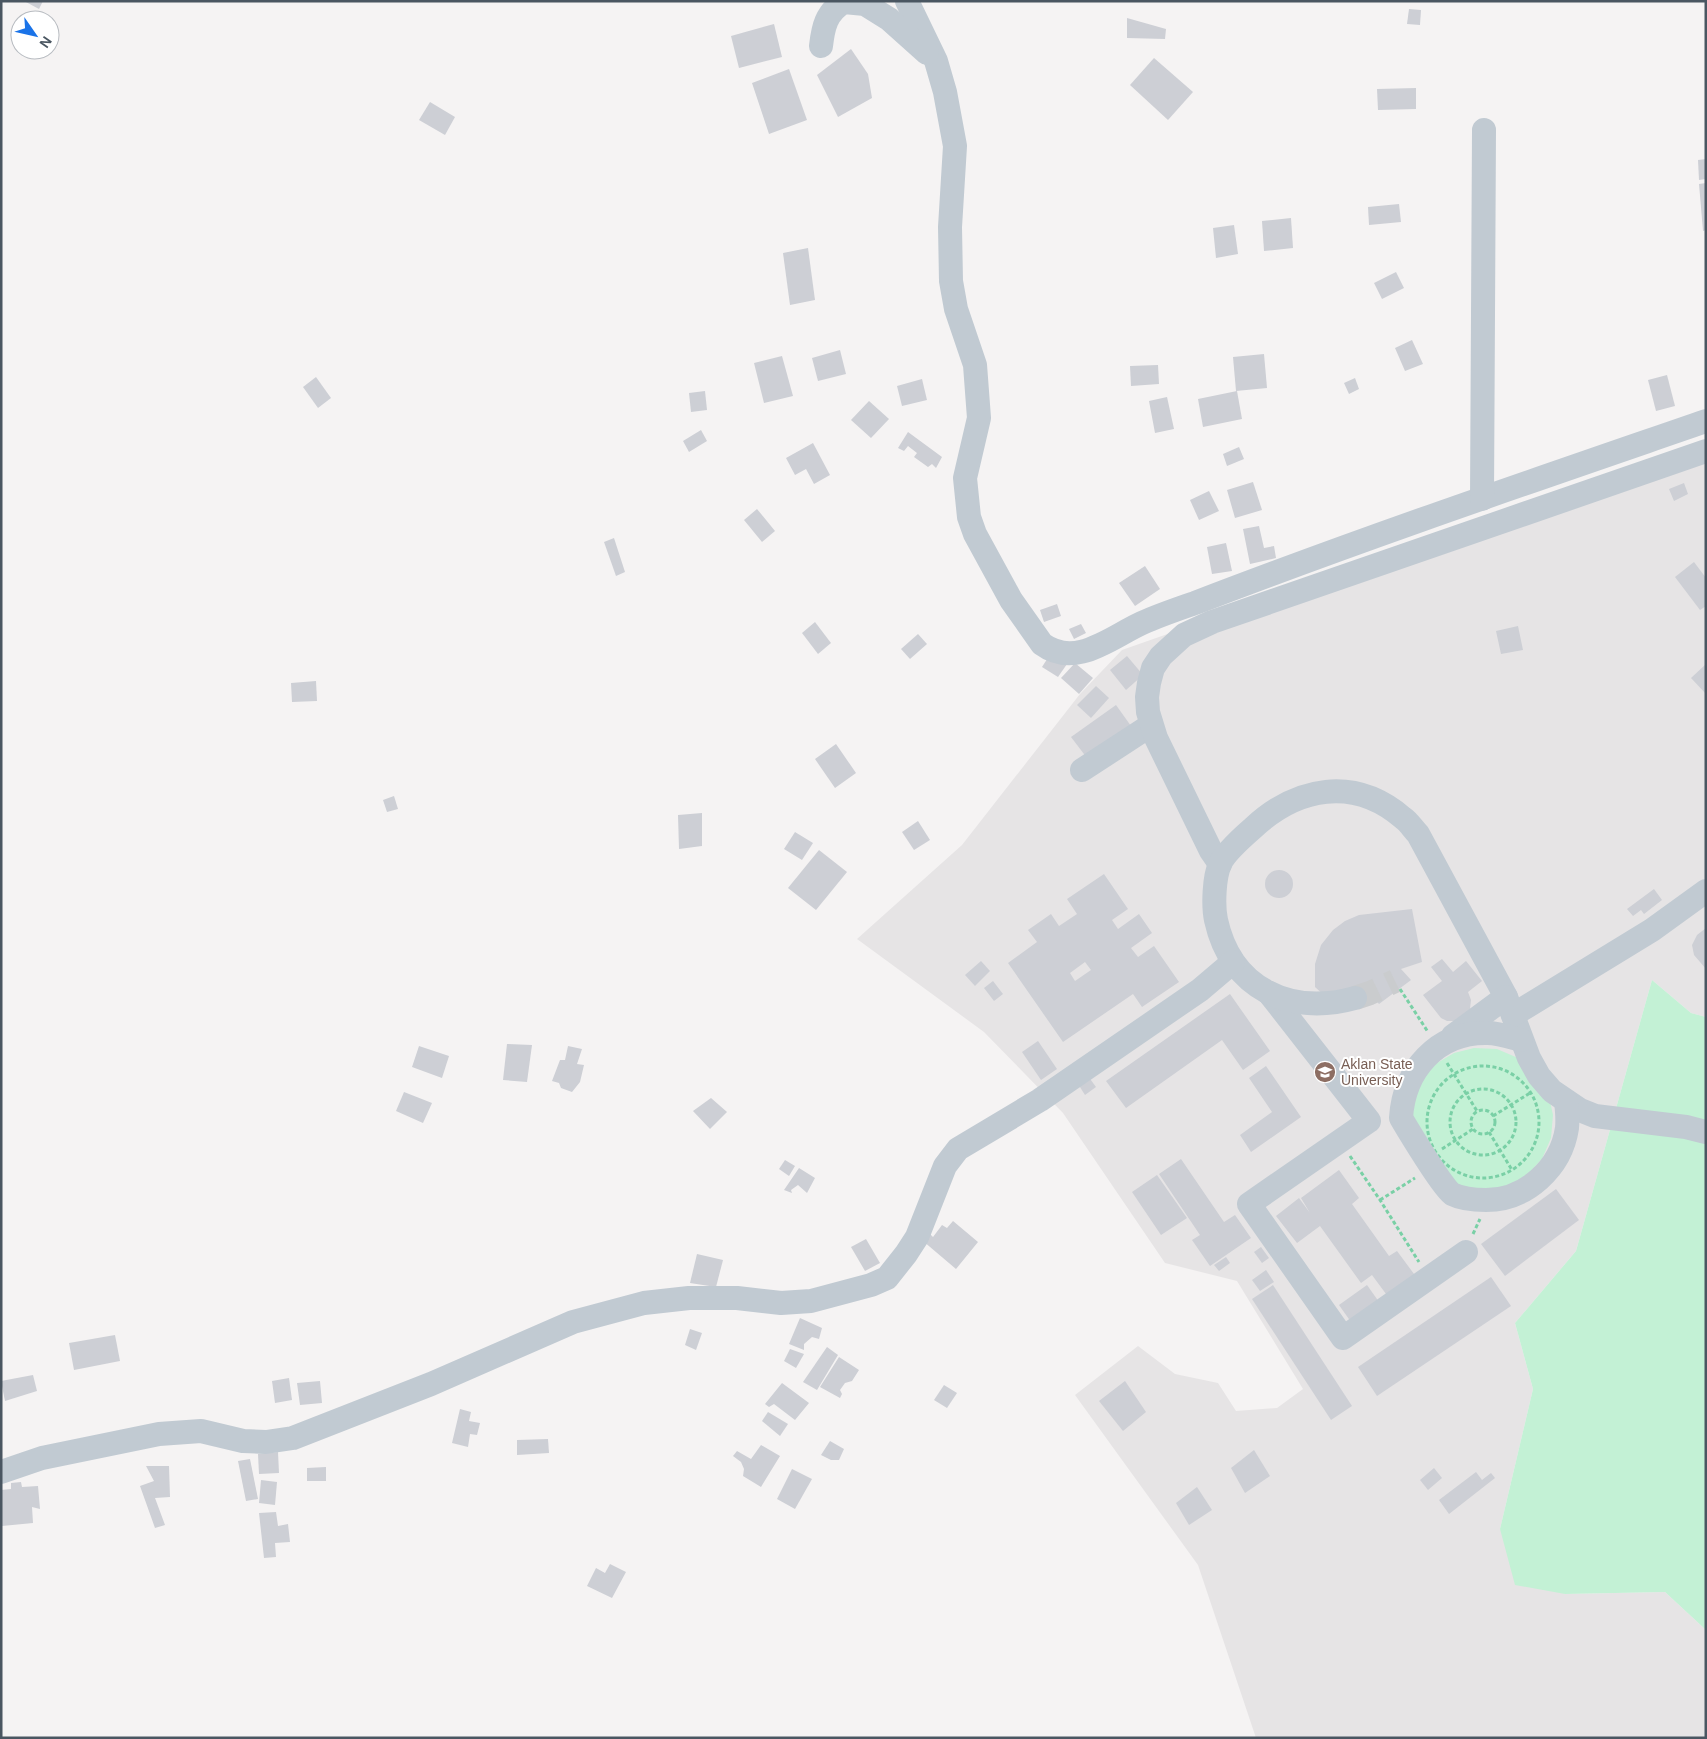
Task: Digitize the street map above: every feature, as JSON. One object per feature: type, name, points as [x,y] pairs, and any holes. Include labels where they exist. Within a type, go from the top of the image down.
[{"type":"street","points":[[907,1],[936,61],[945,92],[955,146],[950,227],[951,281],[956,309],[975,366],[979,418],[965,478],[968,517],[975,534],[1011,600],[1042,644],[1049,649],[1066,654],[1088,651],[1142,623],[1340,548],[1706,421]]},
{"type":"street","points":[[821,46],[825,22],[838,5],[844,2],[865,4],[889,19],[936,61]]},
{"type":"street","points":[[1482,498],[1484,130]]},
{"type":"street","points":[[1220,864],[1211,851],[1151,725],[1147,698],[1153,668],[1161,656],[1184,635],[1212,622],[1706,451]]},
{"type":"street","points":[[1082,770],[1151,725]]},
{"type":"street","points":[[1355,998],[1336,1003],[1316,1005],[1289,1001],[1269,993],[1252,982],[1233,962],[1222,941],[1214,913],[1214,896],[1220,864],[1242,837],[1276,808],[1296,798],[1313,793],[1330,791],[1350,792],[1368,797],[1386,805],[1404,818],[1418,834],[1509,1006],[1529,1058],[1538,1088],[1595,1116],[1686,1127],[1706,1132]]},
{"type":"street","points":[[1595,1116],[1550,1169],[1540,1178],[1524,1190],[1504,1198],[1488,1200],[1466,1199],[1450,1194],[1431,1156],[1401,1118],[1405,1090],[1410,1078],[1422,1062],[1438,1048],[1509,1006],[1652,930],[1706,891]]},
{"type":"street","points":[[1,1472],[42,1458],[159,1434],[201,1431],[243,1441],[266,1442],[293,1438],[432,1384],[573,1322],[644,1303],[689,1298],[737,1298],[781,1303],[811,1301],[871,1285],[887,1278],[917,1237],[945,1166],[958,1149],[1040,1100],[1200,990],[1233,962]]},
{"type":"street","points":[[1269,993],[1369,1121],[1249,1204],[1343,1338],[1466,1252]]},
{"type":"street","points":[[1438,1048],[1455,1039],[1475,1034],[1497,1034],[1521,1040]]},
{"type":"street","points":[[1550,1169],[1565,1137],[1568,1118],[1566,1102]]},
{"type":"path","points":[[1400,989],[1477,1111]]},
{"type":"path","points":[[1482,1065],[1496,1067],[1510,1072],[1522,1081],[1538,1088],[1539,1126],[1535,1143],[1526,1158],[1512,1170],[1496,1176],[1479,1178],[1462,1174],[1431,1156],[1426,1118],[1430,1101],[1440,1085],[1454,1073],[1467,1067],[1482,1065]]},
{"type":"path","points":[[1493,1116],[1538,1088]]},
{"type":"path","points":[[1475,1090],[1492,1090],[1506,1098],[1511,1105],[1515,1114],[1516,1124],[1513,1134],[1508,1143],[1490,1154],[1470,1152],[1461,1146],[1451,1131],[1451,1113],[1455,1105],[1466,1094],[1475,1090]]},
{"type":"path","points":[[1473,1129],[1482,1133],[1489,1132],[1494,1126],[1493,1116],[1488,1111],[1477,1111]]},
{"type":"path","points":[[1473,1129],[1471,1119],[1477,1111]]},
{"type":"path","points":[[1431,1156],[1473,1129]]},
{"type":"path","points":[[1489,1132],[1524,1190]]},
{"type":"path","points":[[1340,1141],[1380,1200],[1428,1278]]},
{"type":"path","points":[[1380,1200],[1404,1185]]},
{"type":"path","points":[[1466,1252],[1488,1200]]},
{"type":"shaded area","name":"Aklan State University","points":[[1706,445],[1706,1017],[1691,1013],[1652,980],[1576,1251],[1515,1323],[1533,1389],[1500,1529],[1565,1594],[1665,1592],[1706,1630],[1706,1738],[1256,1738],[1198,1565],[1075,1395],[1138,1346],[1175,1374],[1218,1383],[1236,1411],[1277,1408],[1303,1389],[1237,1281],[1165,1263],[1063,1113],[984,1032],[857,939],[962,845],[1080,694],[1122,650]]},
{"type":"green space","points":[[1652,980],[1691,1013],[1706,1017],[1706,1630],[1665,1592],[1565,1594],[1515,1585],[1500,1529],[1533,1389],[1515,1323],[1576,1251]]},
{"type":"green space","points":[[1474,1048],[1497,1049],[1518,1058],[1548,1092],[1553,1115],[1551,1138],[1542,1159],[1526,1176],[1506,1188],[1460,1189],[1411,1121],[1414,1094],[1423,1077],[1437,1063],[1454,1053]]},
{"type":"building","points":[[24,1],[43,1],[39,9]]},
{"type":"building","points":[[1409,9],[1421,10],[1420,25],[1407,24]]},
{"type":"building","points":[[1127,18],[1166,29],[1165,39],[1127,38]]},
{"type":"building","points":[[774,24],[782,57],[739,68],[731,36]]},
{"type":"building","points":[[851,49],[868,74],[872,98],[838,117],[817,75]]},
{"type":"building","points":[[1154,58],[1193,92],[1168,120],[1130,85]]},
{"type":"building","points":[[789,69],[807,120],[769,134],[752,83]]},
{"type":"building","points":[[1416,88],[1416,109],[1378,110],[1377,89]]},
{"type":"building","points":[[430,102],[455,117],[445,135],[419,120]]},
{"type":"building","points":[[1706,159],[1706,179],[1699,180],[1698,160]]},
{"type":"building","points":[[1706,183],[1706,230],[1703,231],[1699,184]]},
{"type":"building","points":[[1399,204],[1401,222],[1369,225],[1368,207]]},
{"type":"building","points":[[1291,218],[1293,248],[1264,251],[1262,221]]},
{"type":"building","points":[[1234,225],[1238,254],[1216,258],[1213,228]]},
{"type":"building","points":[[808,248],[815,300],[790,305],[783,253]]},
{"type":"building","points":[[1396,272],[1404,288],[1382,299],[1374,283]]},
{"type":"building","points":[[1412,340],[1423,364],[1405,371],[1395,348]]},
{"type":"building","points":[[840,350],[846,374],[818,381],[812,358]]},
{"type":"building","points":[[1264,354],[1267,388],[1236,391],[1233,357]]},
{"type":"building","points":[[782,356],[793,396],[764,403],[754,363]]},
{"type":"building","points":[[1158,365],[1159,384],[1131,386],[1130,366]]},
{"type":"building","points":[[1667,375],[1675,406],[1656,411],[1648,380]]},
{"type":"building","points":[[316,377],[331,398],[318,408],[303,387]]},
{"type":"building","points":[[1355,378],[1359,389],[1349,394],[1344,383]]},
{"type":"building","points":[[922,379],[927,400],[902,406],[897,386]]},
{"type":"building","points":[[705,391],[707,410],[691,412],[689,393]]},
{"type":"building","points":[[1237,391],[1242,419],[1203,427],[1198,399]]},
{"type":"building","points":[[1167,397],[1174,429],[1155,433],[1149,401]]},
{"type":"building","points":[[869,401],[889,419],[871,438],[851,420]]},
{"type":"building","points":[[701,430],[707,441],[689,452],[683,441]]},
{"type":"building","points":[[908,432],[942,457],[936,468],[932,464],[928,467],[914,457],[917,453],[908,446],[904,451],[898,448]]},
{"type":"building","points":[[813,443],[830,475],[814,484],[806,469],[795,475],[786,458]]},
{"type":"building","points":[[1239,447],[1244,459],[1227,466],[1223,454]]},
{"type":"building","points":[[1253,482],[1262,510],[1235,518],[1227,490]]},
{"type":"building","points":[[1684,483],[1688,494],[1674,501],[1669,489]]},
{"type":"building","points":[[1209,491],[1219,511],[1199,520],[1190,500]]},
{"type":"building","points":[[757,509],[775,531],[762,542],[744,520]]},
{"type":"building","points":[[1259,526],[1264,548],[1274,546],[1276,558],[1250,564],[1243,529]]},
{"type":"building","points":[[614,538],[625,572],[616,576],[604,542]]},
{"type":"building","points":[[1226,543],[1232,571],[1212,574],[1207,547]]},
{"type":"building","points":[[1694,562],[1706,578],[1706,606],[1700,610],[1675,577]]},
{"type":"building","points":[[1145,566],[1160,589],[1135,606],[1119,583]]},
{"type":"building","points":[[1057,604],[1061,616],[1044,622],[1040,610]]},
{"type":"building","points":[[815,622],[831,643],[818,654],[802,633]]},
{"type":"building","points":[[1081,624],[1086,633],[1074,639],[1069,629]]},
{"type":"building","points":[[1518,626],[1523,650],[1501,654],[1496,631]]},
{"type":"building","points":[[918,634],[927,644],[910,659],[901,649]]},
{"type":"building","points":[[1051,653],[1067,664],[1058,677],[1042,667]]},
{"type":"building","points":[[1127,656],[1143,675],[1126,690],[1110,670]]},
{"type":"building","points":[[1075,663],[1093,678],[1079,694],[1061,678]]},
{"type":"building","points":[[1706,664],[1706,694],[1691,678]]},
{"type":"building","points":[[316,681],[317,701],[292,702],[291,683]]},
{"type":"building","points":[[1096,686],[1109,698],[1091,718],[1077,705]]},
{"type":"building","points":[[1116,705],[1131,726],[1087,758],[1071,737]]},
{"type":"building","points":[[836,744],[856,773],[835,788],[815,759]]},
{"type":"building","points":[[394,796],[398,809],[387,812],[383,800]]},
{"type":"building","points":[[702,813],[702,846],[679,849],[678,815]]},
{"type":"building","points":[[918,821],[930,840],[914,850],[902,832]]},
{"type":"building","points":[[795,832],[813,843],[802,860],[784,849]]},
{"type":"building","points":[[819,850],[847,872],[816,910],[788,888]]},
{"type":"building","points":[[1279,870],[1289,874],[1293,884],[1289,894],[1279,898],[1269,894],[1265,884],[1269,874]]},
{"type":"building","points":[[1104,874],[1128,909],[1112,920],[1118,929],[1139,914],[1152,933],[1131,948],[1138,957],[1154,946],[1179,982],[1142,1007],[1133,994],[1063,1042],[1008,963],[1037,942],[1028,930],[1051,914],[1059,926],[1077,914],[1067,899]],"holes":[[[1085,962],[1091,970],[1075,981],[1070,973]]]},
{"type":"building","points":[[1654,889],[1662,900],[1644,914],[1641,910],[1633,916],[1627,909]]},
{"type":"building","points":[[1412,909],[1422,962],[1401,969],[1411,980],[1379,1004],[1362,984],[1326,997],[1315,987],[1315,964],[1321,945],[1333,930],[1345,921],[1359,915]]},
{"type":"building","points":[[1706,928],[1706,969],[1694,955],[1692,945],[1697,935]]},
{"type":"building","points":[[1442,959],[1453,972],[1466,961],[1482,981],[1468,992],[1471,1000],[1470,1009],[1458,1021],[1447,1021],[1441,1018],[1423,995],[1442,981],[1431,967]]},
{"type":"building","points":[[981,961],[990,971],[975,986],[965,975]]},
{"type":"building","points":[[993,981],[1003,994],[994,1001],[984,988]]},
{"type":"building","points":[[1230,994],[1270,1051],[1243,1070],[1222,1040],[1126,1108],[1106,1081]]},
{"type":"building","points":[[1038,1041],[1057,1069],[1041,1080],[1022,1052]]},
{"type":"building","points":[[507,1044],[532,1045],[527,1082],[503,1080]]},
{"type":"building","points":[[419,1046],[449,1056],[442,1078],[412,1067]]},
{"type":"building","points":[[568,1046],[582,1049],[577,1064],[584,1065],[580,1082],[572,1092],[561,1088],[559,1083],[552,1081],[560,1060],[565,1060]]},
{"type":"building","points":[[1266,1066],[1301,1117],[1251,1152],[1240,1135],[1272,1112],[1249,1078]]},
{"type":"building","points":[[1088,1076],[1096,1087],[1085,1095],[1078,1084]]},
{"type":"building","points":[[404,1092],[432,1103],[423,1123],[396,1111]]},
{"type":"building","points":[[711,1098],[727,1112],[710,1129],[693,1111]]},
{"type":"building","points":[[1181,1159],[1224,1222],[1235,1215],[1251,1238],[1210,1266],[1192,1240],[1200,1235],[1159,1174]]},
{"type":"building","points":[[785,1160],[795,1166],[789,1176],[779,1169]]},
{"type":"building","points":[[799,1168],[815,1178],[807,1193],[798,1185],[791,1190],[792,1193],[784,1190]]},
{"type":"building","points":[[1339,1170],[1359,1198],[1352,1204],[1389,1256],[1397,1251],[1417,1278],[1389,1298],[1372,1275],[1361,1283],[1320,1226],[1297,1243],[1276,1216],[1299,1198],[1310,1213],[1301,1198]]},
{"type":"building","points":[[1157,1175],[1187,1218],[1161,1235],[1132,1192]]},
{"type":"building","points":[[1556,1189],[1579,1220],[1505,1276],[1481,1244]]},
{"type":"building","points":[[953,1221],[978,1242],[956,1269],[923,1241],[929,1233],[933,1237],[942,1225],[947,1228]]},
{"type":"building","points":[[866,1239],[880,1263],[865,1271],[851,1247]]},
{"type":"building","points":[[1261,1247],[1269,1258],[1262,1263],[1254,1252]]},
{"type":"building","points":[[697,1254],[723,1260],[716,1287],[690,1283]]},
{"type":"building","points":[[1226,1257],[1230,1263],[1219,1271],[1214,1265]]},
{"type":"building","points":[[1266,1270],[1274,1282],[1260,1291],[1252,1280]]},
{"type":"building","points":[[1491,1277],[1511,1306],[1377,1396],[1358,1367]]},
{"type":"building","points":[[1273,1285],[1352,1406],[1331,1420],[1252,1299]]},
{"type":"building","points":[[1367,1285],[1379,1302],[1351,1322],[1339,1305]]},
{"type":"building","points":[[800,1318],[822,1328],[819,1339],[812,1337],[804,1344],[804,1350],[789,1344]]},
{"type":"building","points":[[690,1329],[702,1333],[696,1350],[685,1345]]},
{"type":"building","points":[[115,1335],[120,1361],[74,1370],[69,1343]]},
{"type":"building","points":[[827,1347],[838,1355],[817,1390],[803,1382]]},
{"type":"building","points":[[790,1349],[804,1354],[796,1368],[784,1361]]},
{"type":"building","points":[[839,1357],[859,1370],[852,1381],[845,1383],[840,1390],[842,1394],[840,1398],[820,1387]]},
{"type":"building","points":[[33,1375],[37,1391],[5,1401],[1,1381]]},
{"type":"building","points":[[289,1378],[292,1400],[275,1403],[272,1381]]},
{"type":"building","points":[[320,1381],[322,1403],[300,1405],[297,1383]]},
{"type":"building","points":[[1125,1381],[1146,1412],[1123,1431],[1099,1401]]},
{"type":"building","points":[[782,1383],[809,1403],[795,1420],[774,1404],[769,1407],[765,1404]]},
{"type":"building","points":[[944,1385],[957,1393],[947,1408],[934,1400]]},
{"type":"building","points":[[460,1409],[471,1412],[469,1421],[480,1423],[477,1435],[470,1434],[468,1447],[452,1443]]},
{"type":"building","points":[[768,1412],[788,1424],[780,1436],[762,1421]]},
{"type":"building","points":[[548,1439],[549,1453],[517,1455],[517,1440]]},
{"type":"building","points":[[830,1441],[844,1449],[839,1460],[831,1460],[821,1455]]},
{"type":"building","points":[[761,1445],[780,1456],[761,1487],[743,1476],[744,1469],[741,1462],[733,1456],[737,1451],[751,1459]]},
{"type":"building","points":[[1254,1450],[1270,1476],[1245,1493],[1231,1468]]},
{"type":"building","points":[[278,1452],[279,1473],[259,1474],[258,1454]]},
{"type":"building","points":[[250,1459],[258,1499],[246,1501],[238,1461]]},
{"type":"building","points":[[146,1466],[169,1466],[170,1497],[155,1498],[165,1525],[155,1528],[140,1486],[154,1481]]},
{"type":"building","points":[[326,1467],[326,1481],[307,1481],[307,1468]]},
{"type":"building","points":[[1434,1468],[1442,1478],[1428,1490],[1420,1480]]},
{"type":"building","points":[[792,1469],[812,1479],[795,1509],[777,1499]]},
{"type":"building","points":[[1476,1472],[1482,1480],[1491,1473],[1495,1478],[1449,1514],[1439,1500]]},
{"type":"building","points":[[261,1480],[277,1482],[275,1505],[259,1503]]},
{"type":"building","points":[[21,1482],[22,1487],[38,1486],[40,1509],[32,1507],[33,1523],[2,1526],[1,1490],[11,1489],[11,1483]]},
{"type":"building","points":[[1197,1487],[1212,1510],[1189,1525],[1176,1503]]},
{"type":"building","points":[[276,1512],[278,1526],[288,1524],[290,1542],[275,1543],[276,1557],[264,1558],[259,1513]]},
{"type":"building","points":[[610,1564],[626,1572],[612,1598],[587,1586],[596,1568],[605,1573]]},
{"type":"tunnel","points":[[1355,998],[1395,981]]},
{"type":"place","name":"Aklan State University","points":[[1325,1072]]}]
